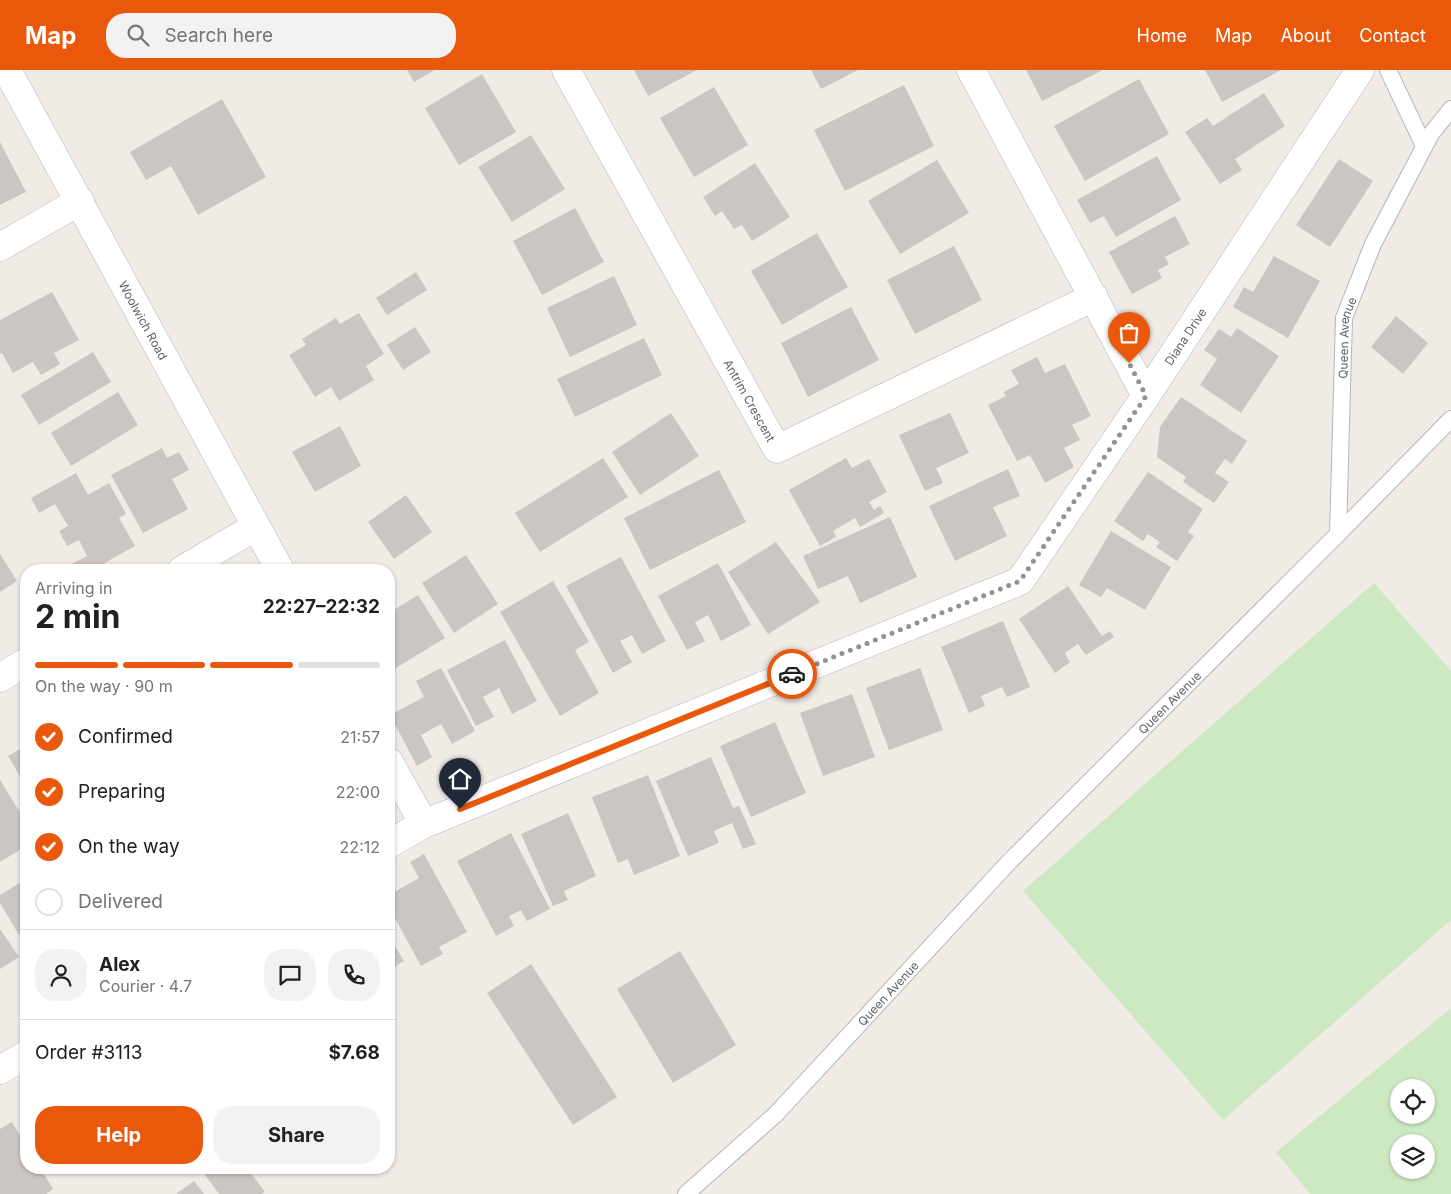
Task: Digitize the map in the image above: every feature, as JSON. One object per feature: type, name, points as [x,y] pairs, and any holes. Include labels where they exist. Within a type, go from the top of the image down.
[{"type":"street","name":"Woolwich Road","points":[[7,70],[277,564]]},
{"type":"street","name":"Antrim Crescent","points":[[566,70],[777,449],[1094,296]]},
{"type":"street","points":[[970,70],[1094,296],[1146,396]]},
{"type":"street","name":"Diana Drive","points":[[395,841],[424,824],[1020,581],[1146,396],[1360,70]]},
{"type":"street","points":[[0,247],[80,201]]},
{"type":"street","points":[[192,564],[255,526]]},
{"type":"street","points":[[0,678],[20,666]]},
{"type":"street","points":[[395,773],[424,824]]},
{"type":"street","points":[[0,1070],[20,1058]]},
{"type":"lane","points":[[1388,70],[1424,146]]},
{"type":"lane","name":"Queen Avenue","points":[[686,1194],[776,1114],[1009,862],[1338,534],[1344,318],[1373,244],[1424,146],[1451,109]]},
{"type":"lane","points":[[1338,534],[1451,419]]},
{"type":"green space","points":[[1374,583],[1451,671],[1451,920],[1223,1120],[1023,891]]},
{"type":"green space","points":[[1451,1008],[1451,1194],[1310,1194],[1276,1152]]},
{"type":"building","points":[[407,70],[435,70],[414,82]]},
{"type":"building","points":[[634,70],[697,70],[648,96]]},
{"type":"building","points":[[811,70],[858,70],[821,89]]},
{"type":"building","points":[[1026,70],[1103,70],[1042,101]]},
{"type":"building","points":[[1205,70],[1281,70],[1222,102]]},
{"type":"building","points":[[482,74],[516,132],[459,165],[425,108]]},
{"type":"building","points":[[1139,79],[1169,134],[1085,181],[1054,126]]},
{"type":"building","points":[[904,85],[934,146],[845,191],[814,130]]},
{"type":"building","points":[[714,87],[748,145],[694,177],[660,118]]},
{"type":"building","points":[[1264,93],[1285,126],[1235,159],[1242,170],[1220,184],[1185,132],[1207,118],[1213,126]]},
{"type":"building","points":[[222,99],[266,177],[198,215],[171,166],[146,180],[130,152]]},
{"type":"building","points":[[531,135],[565,189],[512,222],[478,167]]},
{"type":"building","points":[[0,142],[26,192],[0,205]]},
{"type":"building","points":[[1157,156],[1181,200],[1116,237],[1104,216],[1090,223],[1077,200]]},
{"type":"building","points":[[1339,159],[1373,181],[1330,247],[1296,225]]},
{"type":"building","points":[[937,160],[969,213],[900,254],[868,201]]},
{"type":"building","points":[[755,163],[790,217],[752,241],[742,225],[734,229],[722,211],[715,216],[703,197]]},
{"type":"building","points":[[575,208],[604,262],[542,295],[513,241]]},
{"type":"building","points":[[1175,216],[1190,244],[1165,257],[1169,264],[1158,270],[1162,278],[1132,294],[1109,252]]},
{"type":"building","points":[[817,233],[848,287],[782,325],[751,271]]},
{"type":"building","points":[[954,246],[982,300],[915,334],[887,280]]},
{"type":"building","points":[[1274,256],[1320,281],[1288,338],[1233,307],[1244,287],[1253,292]]},
{"type":"building","points":[[416,272],[427,290],[387,315],[376,298]]},
{"type":"building","points":[[614,276],[637,325],[570,357],[547,308]]},
{"type":"building","points":[[52,292],[79,340],[54,353],[60,364],[41,375],[33,362],[13,373],[2,353],[0,354],[0,320]]},
{"type":"building","points":[[851,307],[879,360],[808,397],[781,343]]},
{"type":"building","points":[[359,313],[384,354],[366,366],[374,380],[339,401],[331,387],[315,397],[289,355],[306,345],[302,339],[336,318],[340,324]]},
{"type":"building","points":[[1396,316],[1428,343],[1403,374],[1371,347]]},
{"type":"building","points":[[415,327],[431,352],[403,370],[387,345]]},
{"type":"building","points":[[1237,328],[1279,356],[1241,413],[1200,385],[1217,359],[1204,350],[1219,329],[1231,337]]},
{"type":"building","points":[[644,338],[662,375],[575,417],[557,379]]},
{"type":"building","points":[[93,352],[111,382],[39,425],[21,395]]},
{"type":"building","points":[[1037,357],[1045,373],[1065,364],[1091,416],[1072,425],[1080,440],[1064,448],[1074,467],[1045,483],[1030,455],[1017,461],[988,405],[1006,396],[1004,392],[1019,384],[1011,370]]},
{"type":"building","points":[[118,392],[138,425],[71,466],[51,433]]},
{"type":"building","points":[[1181,397],[1247,441],[1232,464],[1225,459],[1215,473],[1229,482],[1214,503],[1183,482],[1186,477],[1157,457],[1160,427]]},
{"type":"building","points":[[671,413],[699,456],[640,495],[612,452]]},
{"type":"building","points":[[950,413],[969,453],[936,468],[943,483],[925,491],[899,435]]},
{"type":"building","points":[[340,426],[361,466],[315,492],[292,452]]},
{"type":"building","points":[[162,448],[167,458],[179,452],[189,470],[172,479],[188,509],[143,533],[111,475]]},
{"type":"building","points":[[603,458],[628,497],[540,552],[515,513]]},
{"type":"building","points":[[846,458],[852,468],[869,459],[887,492],[869,502],[874,510],[880,506],[884,513],[860,527],[855,518],[833,531],[836,537],[820,546],[789,490]]},
{"type":"building","points":[[1008,469],[1020,496],[993,507],[1007,536],[955,561],[929,506]]},
{"type":"building","points":[[719,470],[746,522],[650,570],[624,518]]},
{"type":"building","points":[[1148,472],[1203,509],[1188,532],[1194,536],[1177,561],[1156,547],[1160,542],[1148,534],[1143,541],[1114,521]]},
{"type":"building","points":[[76,473],[88,495],[109,483],[126,514],[119,518],[135,546],[103,564],[72,564],[87,556],[79,540],[67,546],[59,531],[68,526],[55,504],[39,513],[31,498]]},
{"type":"building","points":[[406,495],[432,532],[394,559],[368,522]]},
{"type":"building","points":[[890,517],[917,577],[860,603],[848,576],[818,589],[803,556]]},
{"type":"building","points":[[1111,531],[1171,567],[1145,610],[1107,588],[1101,597],[1079,585]]},
{"type":"building","points":[[776,542],[820,602],[768,634],[728,572]]},
{"type":"building","points":[[0,554],[17,581],[0,592]]},
{"type":"building","points":[[466,555],[498,604],[454,633],[422,583]]},
{"type":"building","points":[[621,557],[666,641],[642,654],[632,635],[620,641],[632,662],[613,673],[566,586]]},
{"type":"building","points":[[718,563],[751,625],[721,641],[708,615],[695,622],[705,641],[687,650],[658,596]]},
{"type":"building","points":[[553,581],[589,642],[575,650],[599,693],[560,716],[500,612]]},
{"type":"building","points":[[1068,586],[1102,636],[1110,631],[1114,637],[1086,655],[1078,644],[1065,653],[1070,662],[1055,673],[1019,619]]},
{"type":"building","points":[[418,595],[445,638],[395,669],[395,609]]},
{"type":"building","points":[[1003,621],[1030,687],[1007,697],[1002,687],[981,696],[985,706],[969,713],[941,647]]},
{"type":"building","points":[[505,640],[537,701],[512,714],[499,688],[483,697],[494,717],[476,726],[447,670]]},
{"type":"building","points":[[441,668],[475,731],[452,744],[441,724],[421,735],[432,757],[417,766],[395,724],[395,712],[424,697],[416,681]]},
{"type":"building","points":[[920,668],[943,730],[889,750],[866,688]]},
{"type":"building","points":[[852,694],[875,757],[823,776],[800,713]]},
{"type":"building","points":[[775,722],[806,793],[751,817],[720,746]]},
{"type":"building","points":[[20,749],[20,776],[8,756]]},
{"type":"building","points":[[711,757],[733,808],[739,806],[756,844],[743,849],[732,823],[714,831],[719,843],[688,856],[656,781]]},
{"type":"building","points":[[648,775],[680,856],[634,875],[628,859],[618,863],[592,797]]},
{"type":"building","points":[[0,780],[20,812],[20,850],[0,862]]},
{"type":"building","points":[[568,813],[596,876],[564,891],[568,900],[553,906],[521,834]]},
{"type":"building","points":[[511,833],[550,909],[527,921],[521,910],[509,916],[514,926],[496,936],[457,861]]},
{"type":"building","points":[[424,854],[467,932],[439,947],[443,954],[421,966],[395,918],[395,892],[419,878],[410,862]]},
{"type":"building","points":[[20,883],[19,935],[0,903],[0,895]]},
{"type":"building","points":[[0,929],[19,957],[0,969]]},
{"type":"building","points":[[395,946],[404,961],[395,966]]},
{"type":"building","points":[[680,951],[736,1045],[673,1083],[617,989]]},
{"type":"building","points":[[531,964],[617,1097],[573,1125],[487,993]]},
{"type":"building","points":[[12,1122],[20,1135],[20,1174],[44,1174],[53,1189],[46,1194],[0,1194],[0,1129]]},
{"type":"building","points":[[204,1174],[252,1174],[265,1192],[261,1194],[219,1194]]},
{"type":"building","points":[[194,1181],[204,1194],[176,1194]]},
{"type":"way so far","points":[[792,674],[1020,581],[1146,396],[1129,363]]},
{"type":"route","points":[[460,809],[792,674]]}]
